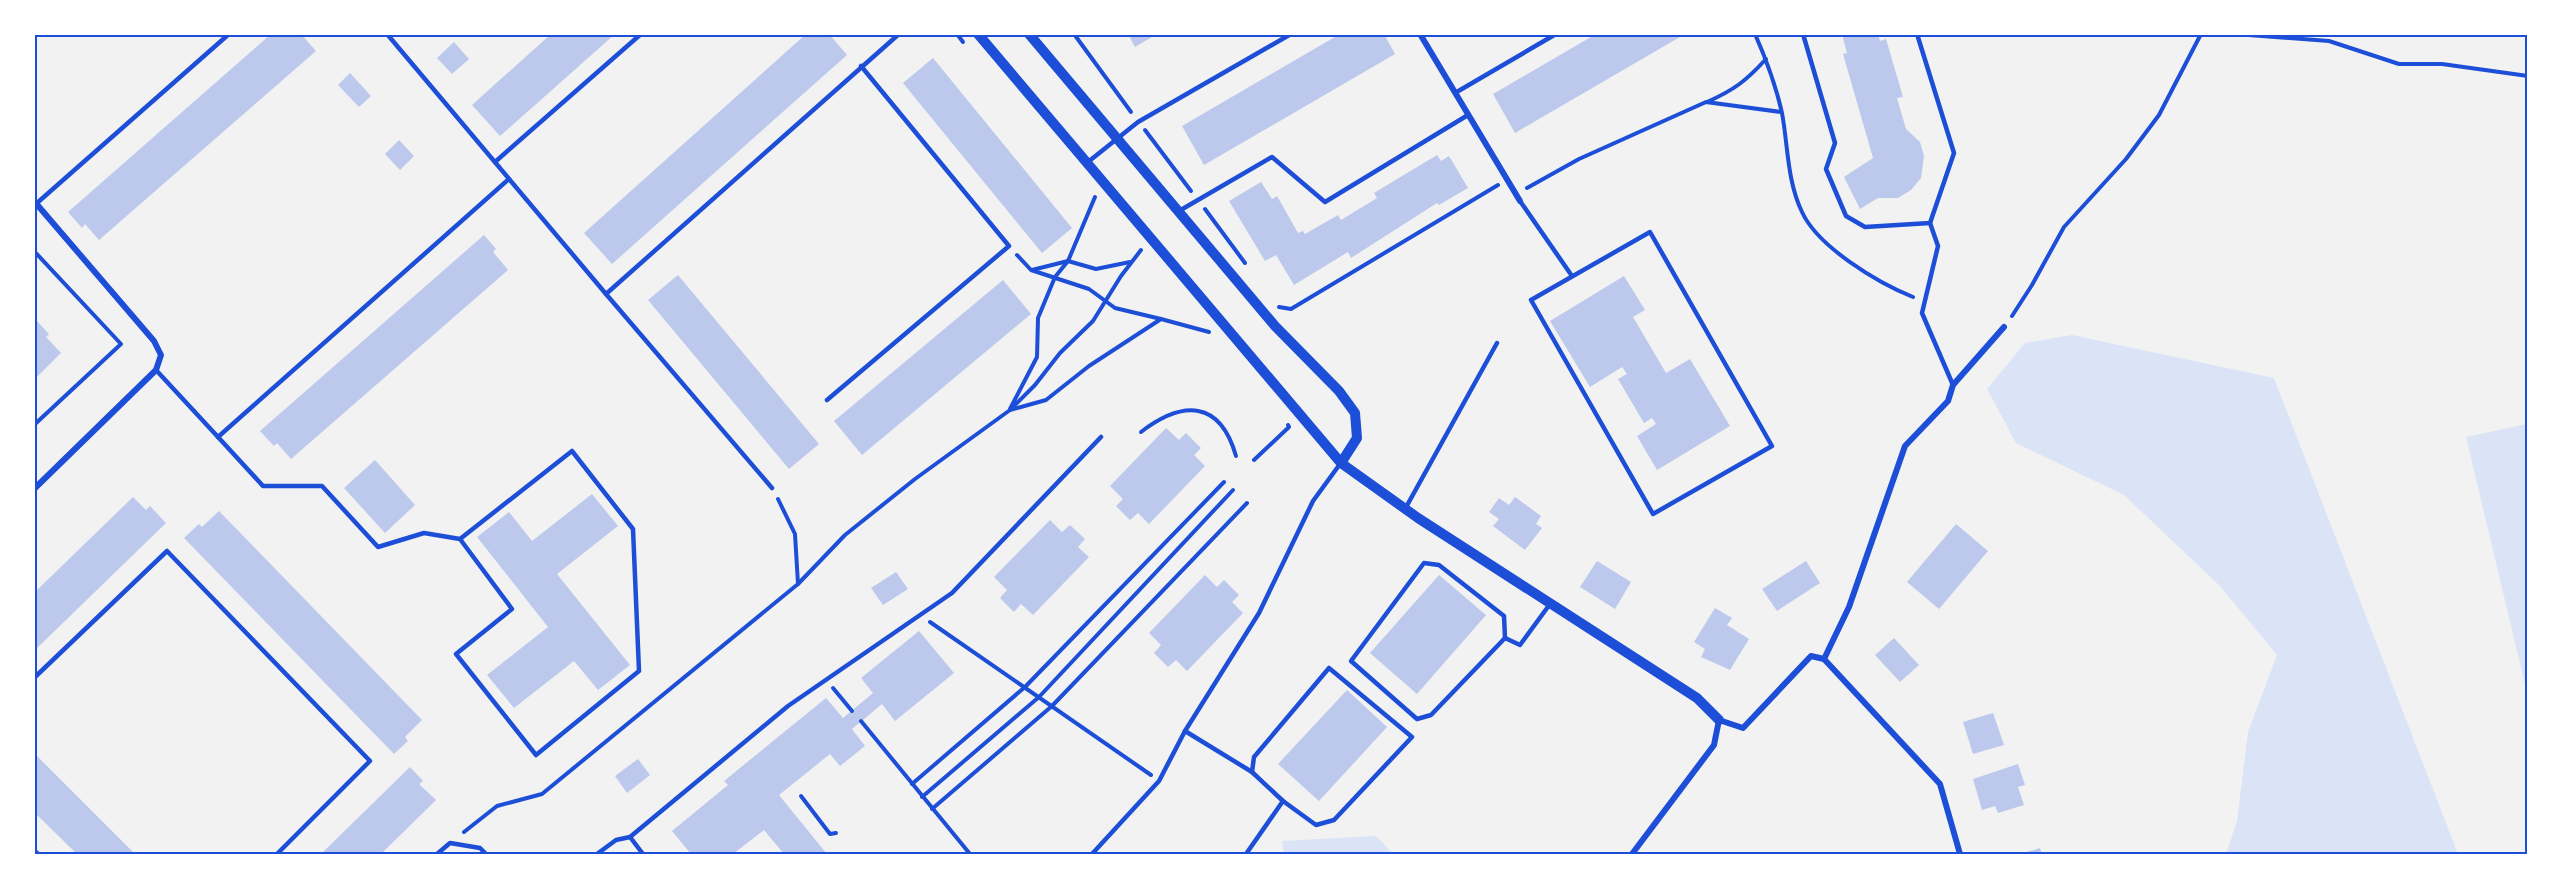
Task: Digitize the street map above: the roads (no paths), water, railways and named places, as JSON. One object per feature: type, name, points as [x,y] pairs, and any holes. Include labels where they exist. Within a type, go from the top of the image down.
[{"type":"street","points":[[978,34],[1341,463],[1405,509],[1697,698],[1719,720],[1743,728],[1811,656],[1824,658],[1940,784],[1960,855]]},
{"type":"street","points":[[1029,34],[1275,326],[1339,392],[1355,413],[1357,438],[1341,463]]},
{"type":"street","points":[[1420,34],[1520,201]]},
{"type":"street","points":[[34,489],[156,370],[161,355],[154,341],[36,202]]},
{"type":"street","points":[[1824,658],[1849,607],[1905,446],[1948,401],[1953,385],[2004,327]]},
{"type":"street","points":[[1632,855],[1714,745],[1719,720]]},
{"type":"lane","points":[[36,202],[229,34]]},
{"type":"lane","points":[[495,162],[641,34]]},
{"type":"lane","points":[[606,294],[899,34]]},
{"type":"lane","points":[[1088,162],[1138,122],[1292,34]]},
{"type":"lane","points":[[1455,93],[1556,34]]},
{"type":"lane","points":[[1803,34],[1835,143],[1826,169],[1846,216],[1865,227],[1930,223]]},
{"type":"lane","points":[[1917,34],[1954,153],[1930,223],[1938,246],[1923,313],[1953,385]]},
{"type":"lane","points":[[390,35],[509,179],[772,488]]},
{"type":"lane","points":[[827,400],[1009,246],[861,66]]},
{"type":"lane","points":[[1179,211],[1272,157],[1325,202],[1468,115]]},
{"type":"lane","points":[[218,437],[509,179]]},
{"type":"lane","points":[[1520,201],[1572,276]]},
{"type":"lane","points":[[1650,232],[1772,446],[1653,514],[1531,300],[1572,276],[1650,232]]},
{"type":"lane","points":[[1405,509],[1497,343]]},
{"type":"lane","points":[[156,370],[263,486],[322,486],[378,547],[424,533],[460,539],[512,609],[456,654],[536,755],[639,671],[633,529],[572,451],[460,539]]},
{"type":"lane","points":[[597,855],[616,840],[630,837],[788,706],[952,593],[1101,437]]},
{"type":"lane","points":[[1092,855],[1159,781],[1185,731],[1259,613],[1313,501],[1341,463]]},
{"type":"lane","points":[[34,678],[167,550],[370,761],[277,855]]},
{"type":"lane","points":[[1424,563],[1439,565],[1504,616],[1505,638],[1431,715],[1417,719],[1351,662],[1424,563]]},
{"type":"lane","points":[[1505,638],[1520,645],[1550,604]]},
{"type":"lane","points":[[1185,731],[1252,772],[1283,801],[1316,825],[1334,820],[1412,737],[1329,668],[1254,757],[1252,772]]},
{"type":"lane","points":[[1246,855],[1283,801]]},
{"type":"lane","points":[[630,837],[643,855]]},
{"type":"lane","points":[[437,855],[450,843],[480,848],[486,855]]}]
